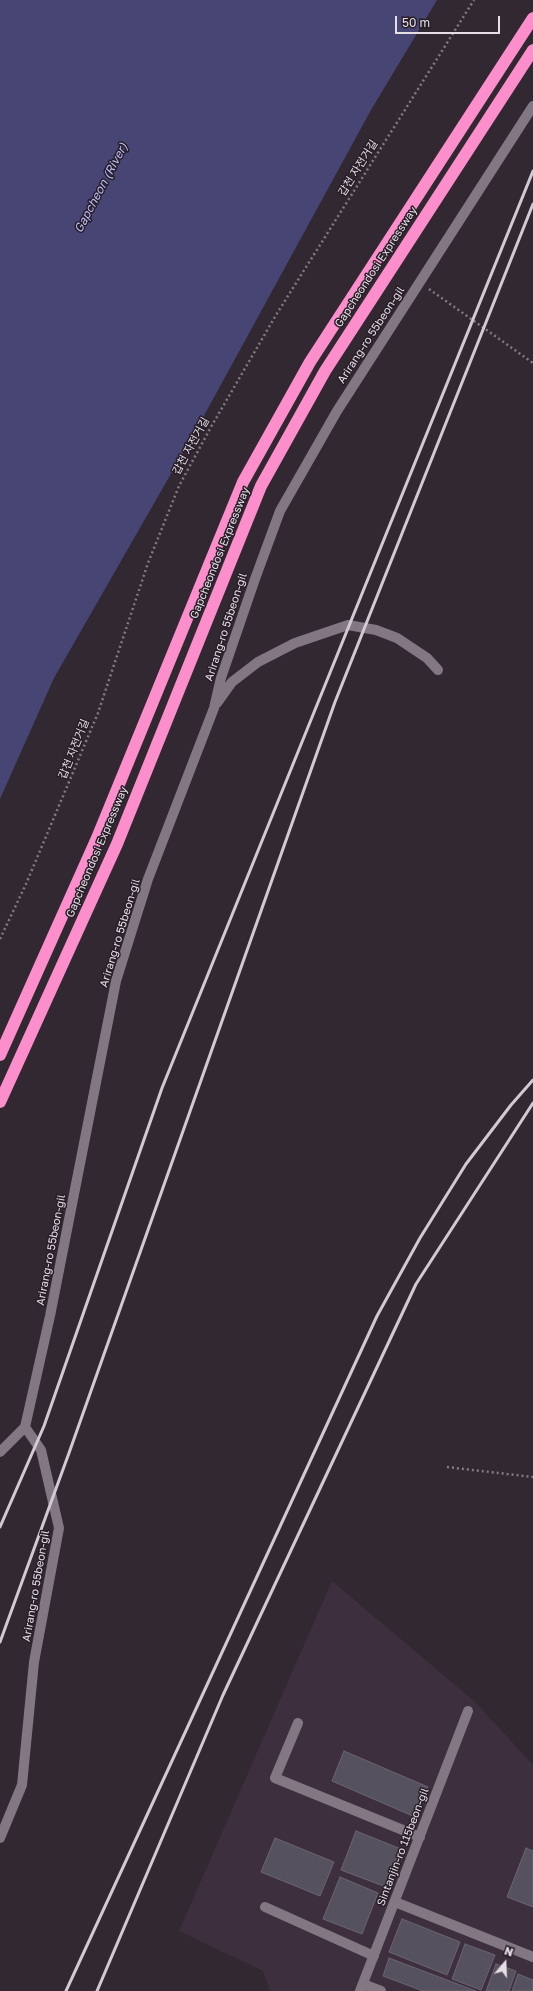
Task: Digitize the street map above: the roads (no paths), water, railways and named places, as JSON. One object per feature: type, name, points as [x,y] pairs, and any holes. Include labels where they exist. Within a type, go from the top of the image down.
[{"type":"highway","name":"Gapcheondosi Expressway","points":[[0,1055],[97,838],[243,482],[310,362],[533,18]]},
{"type":"highway","name":"Gapcheondosi Expressway","points":[[0,1102],[117,844],[261,486],[325,371],[533,50]]},
{"type":"street","name":"Arirang-ro 55beon-gil","points":[[0,1838],[22,1785],[34,1662],[59,1528],[41,1450],[25,1427],[50,1316],[116,981],[148,879],[214,708],[221,678],[242,614],[280,511],[336,411],[533,106]]},
{"type":"street","points":[[214,708],[232,682],[258,662],[295,642],[348,625],[376,630],[396,638],[427,658],[438,670]]},
{"type":"street","points":[[0,1452],[25,1427]]},
{"type":"street","name":"Sintanjin-ro 115beon-gil","points":[[362,1988],[468,1711]]},
{"type":"street","points":[[298,1723],[275,1778],[420,1837]]},
{"type":"street","points":[[395,1902],[533,1957]]},
{"type":"street","points":[[265,1907],[374,1956]]},
{"type":"street","points":[[362,1988],[381,1991]]},
{"type":"water","name":"Gapcheon (River)","points":[[0,0],[437,0],[371,110],[200,423],[54,678],[0,799]]},
{"type":"railway","points":[[0,1527],[44,1426],[162,1088],[533,171]]},
{"type":"railway","points":[[0,1642],[69,1453],[335,702],[533,204]]},
{"type":"railway","points":[[66,1991],[377,1316],[420,1238],[466,1164],[511,1105],[533,1080]]},
{"type":"railway","points":[[97,1991],[223,1695],[416,1284],[533,1103]]}]
